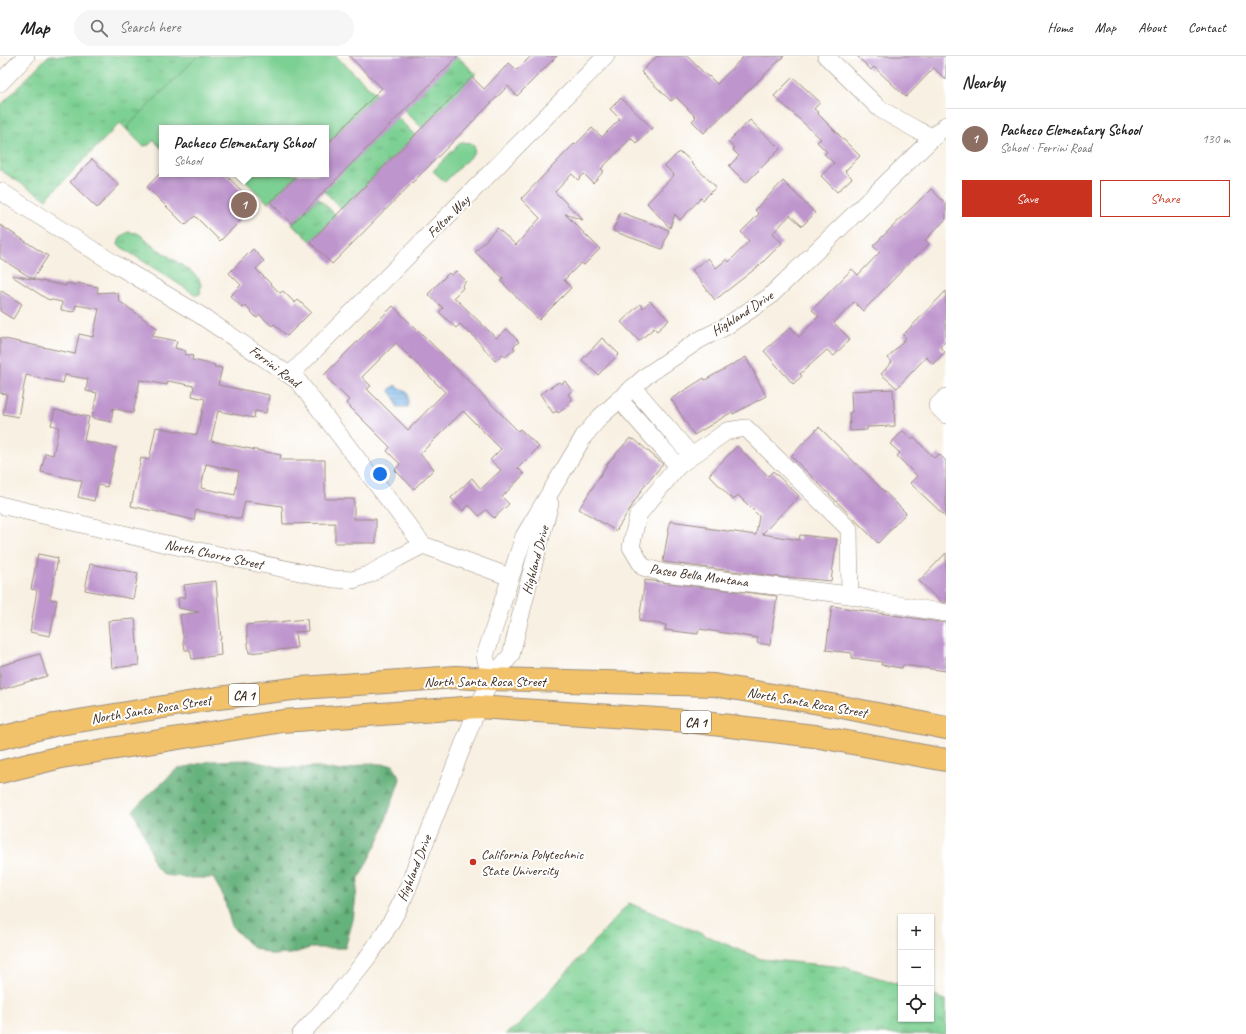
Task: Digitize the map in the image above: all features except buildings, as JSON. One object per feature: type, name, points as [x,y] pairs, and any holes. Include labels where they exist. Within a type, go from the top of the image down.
[{"type":"highway","name":"North Santa Rosa Street","points":[[0,738],[54,725],[218,698],[301,688],[448,678],[714,685],[837,706],[946,728]]},
{"type":"highway","name":"North Santa Rosa Street","points":[[0,772],[61,757],[283,721],[478,707],[687,721],[814,736],[946,760]]},
{"type":"street","points":[[0,83],[26,56]]},
{"type":"street","name":"Felton Way","points":[[290,375],[606,56]]},
{"type":"street","points":[[826,56],[880,109],[917,130],[933,137]]},
{"type":"street","name":"Highland Drive","points":[[491,679],[485,656],[524,536],[556,480],[584,436],[600,417],[646,376],[699,340],[724,327],[769,297],[946,125]]},
{"type":"street","name":"Ferrini Road","points":[[0,191],[115,264],[200,315],[298,381],[423,545]]},
{"type":"street","points":[[632,388],[691,455]]},
{"type":"street","points":[[619,399],[678,466]]},
{"type":"street","name":"Paseo Bella Montana","points":[[850,595],[849,529],[746,428],[727,431],[691,455],[678,466],[638,515],[631,547],[643,567],[664,573],[850,595],[875,601],[946,613]]},
{"type":"street","name":"Highland Drive","points":[[301,1034],[370,954],[391,922],[409,888],[415,868],[478,707],[491,679],[511,656],[556,480]]},
{"type":"street","name":"North Chorro Street","points":[[0,505],[162,543],[333,580],[353,580],[370,574],[423,545]]},
{"type":"street","points":[[423,545],[510,577]]},
{"type":"green space","points":[[48,56],[198,56],[128,126],[128,131],[120,123],[46,199],[0,170],[0,106]]},
{"type":"green space","points":[[198,56],[336,56],[376,94],[329,142],[329,125],[159,125],[159,146],[154,140],[149,145],[143,146],[128,131],[128,126]]},
{"type":"green space","points":[[457,56],[476,74],[422,128],[404,110]]},
{"type":"green space","points":[[397,117],[415,135],[342,209],[324,191]]},
{"type":"green space","points":[[461,142],[471,143],[475,150],[474,153],[445,182],[433,171]]},
{"type":"green space","points":[[241,177],[295,177],[268,203]]},
{"type":"green space","points":[[318,198],[336,215],[311,241],[292,224]]},
{"type":"green space","points":[[128,232],[137,233],[142,236],[150,244],[192,272],[199,279],[201,285],[200,294],[196,295],[118,245],[121,237]]},
{"type":"green space","points":[[249,760],[283,768],[317,767],[341,771],[367,763],[393,765],[400,779],[380,837],[358,880],[353,920],[345,948],[310,948],[291,954],[273,955],[252,947],[232,927],[223,895],[213,878],[191,878],[164,875],[154,865],[148,843],[133,810],[177,769],[211,761]]},
{"type":"green space","points":[[629,903],[761,959],[844,967],[898,984],[898,1022],[934,1022],[934,996],[946,1000],[946,1034],[505,1034],[518,1026]]},
{"type":"water","points":[[395,385],[408,393],[408,407],[397,407],[395,398],[389,390]]},
{"type":"place","name":"Pacheco Elementary School","points":[[244,205]]},
{"type":"place","name":"California Polytechnic State University","points":[[473,862]]}]
